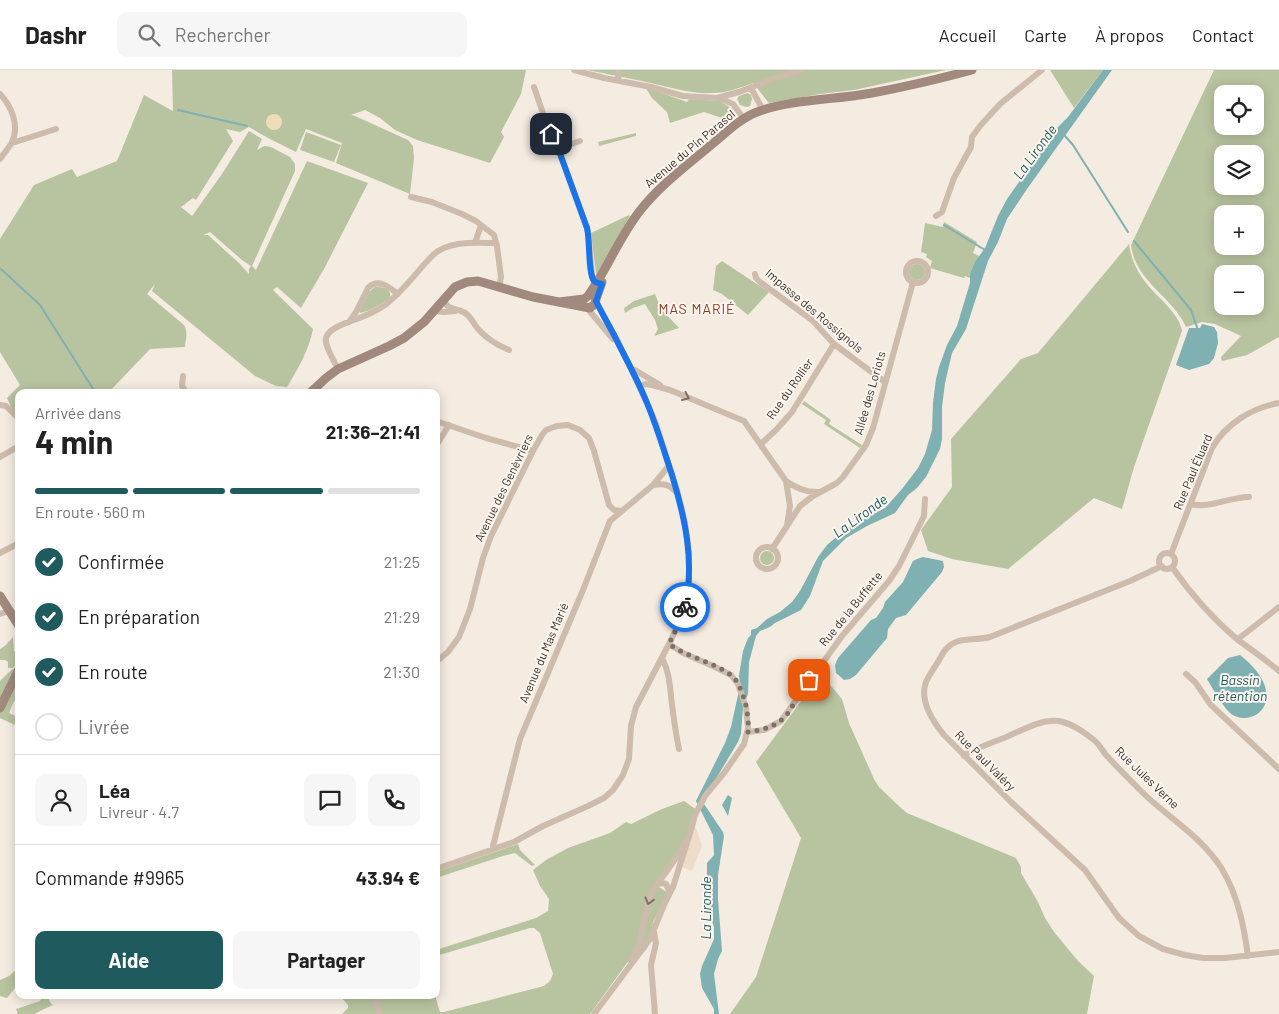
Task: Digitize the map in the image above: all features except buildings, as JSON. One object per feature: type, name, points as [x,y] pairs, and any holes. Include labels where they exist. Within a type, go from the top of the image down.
[{"type":"street","points":[[574,70],[683,96],[717,98],[733,104],[744,119]]},
{"type":"street","points":[[616,70],[619,81]]},
{"type":"street","points":[[717,98],[801,70]]},
{"type":"street","name":"Avenue du Pin Parasol","points":[[589,302],[621,241],[638,214],[664,186],[744,119],[762,110],[872,93],[972,70]]},
{"type":"street","points":[[936,216],[942,212],[954,178],[971,147],[972,137],[1000,104],[1042,70]]},
{"type":"street","points":[[534,87],[544,119],[558,148],[587,228],[591,272],[593,279],[599,283]]},
{"type":"street","points":[[751,88],[762,110]]},
{"type":"street","points":[[0,94],[10,106],[14,118],[12,143],[0,159]]},
{"type":"street","points":[[12,143],[56,129]]},
{"type":"street","points":[[558,148],[580,141]]},
{"type":"street","points":[[411,197],[432,202],[462,214],[494,235],[501,277],[499,286]]},
{"type":"street","points":[[475,243],[481,225]]},
{"type":"street","points":[[338,370],[328,348],[326,339],[328,334],[382,307],[398,294],[440,249],[453,245],[496,243]]},
{"type":"street","name":"Impasse des Rossignols","points":[[755,274],[760,282],[812,320],[834,344],[885,382]]},
{"type":"street","points":[[314,389],[338,370],[404,338],[418,328],[455,287],[467,282],[478,281],[533,297],[559,302],[589,302]]},
{"type":"street","name":"Allée des Loriots","points":[[772,549],[800,506],[840,480],[866,445],[873,428],[913,282]]},
{"type":"street","points":[[349,322],[370,286],[380,283],[398,294]]},
{"type":"street","points":[[444,300],[445,304],[450,308],[458,311]]},
{"type":"street","points":[[440,868],[514,842],[543,826],[604,798],[612,790],[623,775],[628,762],[631,726],[636,707],[669,644],[685,608],[690,579],[689,552],[685,523],[669,465],[656,424],[631,369],[589,302]]},
{"type":"street","points":[[589,302],[622,352]]},
{"type":"street","points":[[434,311],[465,312],[490,341],[510,350]]},
{"type":"street","name":"Rue du Rollier","points":[[761,444],[792,412],[834,344]]},
{"type":"street","points":[[631,369],[668,389],[744,421],[786,481],[804,491],[820,492]]},
{"type":"street","points":[[183,376],[182,386],[184,389]]},
{"type":"street","points":[[639,386],[645,384],[668,389]]},
{"type":"street","name":"Rue Paul Éluard","points":[[1171,554],[1212,448],[1222,433],[1235,422],[1260,408],[1279,403]]},
{"type":"street","points":[[0,405],[6,406],[15,415]]},
{"type":"street","points":[[440,422],[533,451]]},
{"type":"street","points":[[440,440],[449,425]]},
{"type":"street","name":"Avenue des Genèvriers","points":[[440,658],[459,637],[470,609],[487,548],[533,451],[546,430],[551,427],[565,425],[580,430],[591,441],[609,505],[610,521]]},
{"type":"street","points":[[0,457],[15,448]]},
{"type":"street","name":"Avenue du Mas Marié","points":[[493,849],[492,846],[520,739],[610,521],[652,485],[669,465]]},
{"type":"street","points":[[786,481],[790,506],[788,526]]},
{"type":"street","points":[[652,485],[667,484],[678,494]]},
{"type":"street","points":[[1190,504],[1200,506],[1249,497]]},
{"type":"street","name":"Rue de la Buffette","points":[[748,732],[768,728],[786,716],[809,680],[842,636],[889,581],[899,566],[924,516],[925,499]]},
{"type":"street","points":[[609,505],[614,510],[621,511]]},
{"type":"street","points":[[0,553],[15,544]]},
{"type":"street","points":[[1166,553],[1174,557],[1175,563],[1172,567],[1162,566],[1161,556],[1166,553]]},
{"type":"street","name":"Rue Paul Valéry","points":[[1162,566],[1130,581],[990,637],[980,640],[957,641],[947,648],[926,682],[924,691],[925,701],[936,725],[964,756],[1024,815],[1085,870],[1119,918],[1139,936],[1162,949],[1185,955],[1213,958],[1279,952]]},
{"type":"street","points":[[1172,567],[1204,607],[1238,640],[1279,671]]},
{"type":"street","points":[[0,596],[15,620]]},
{"type":"street","points":[[1238,640],[1279,608]]},
{"type":"street","points":[[0,614],[15,620]]},
{"type":"street","points":[[594,1014],[644,948],[654,931],[676,880],[697,810],[705,796],[742,748],[748,732],[746,707],[739,687],[731,675],[678,651],[669,644]]},
{"type":"street","points":[[662,658],[667,669],[675,733],[679,749]]},
{"type":"street","points":[[1186,674],[1195,682],[1211,705],[1279,770]]},
{"type":"street","points":[[0,708],[15,677]]},
{"type":"street","name":"Rue Jules Verne","points":[[964,756],[969,752],[1049,720],[1069,724],[1082,732],[1096,742],[1121,771],[1153,802],[1196,838],[1217,861],[1235,898],[1243,925],[1248,956]]},
{"type":"street","points":[[626,970],[640,942],[651,893],[676,858],[691,830]]},
{"type":"street","points":[[656,885],[666,884],[670,893]]},
{"type":"street","points":[[654,931],[656,943],[651,965],[655,1014]]},
{"type":"street","points":[[374,999],[380,1014]]},
{"type":"green space","points":[[172,70],[526,70],[521,94],[501,132],[504,137],[490,163],[417,140],[395,130],[380,118],[365,110],[351,115],[408,140],[413,146],[414,158],[410,194],[336,163],[342,143],[306,129],[296,152],[249,127],[240,132],[226,129],[233,141],[196,200],[193,198],[181,207],[192,216],[222,174],[249,131],[262,139],[257,150],[264,146],[271,147],[290,157],[295,164],[295,171],[252,266],[256,270],[307,161],[368,183],[324,269],[301,308],[277,287],[273,290],[313,329],[306,352],[287,387],[276,386],[255,376],[152,291],[155,284],[147,294],[184,325],[186,333],[185,347],[150,349],[112,389],[16,389],[20,385],[0,352],[0,239],[34,185],[72,169],[77,177],[117,161],[144,95],[173,111]],"holes":[[[210,232],[251,266],[249,274],[208,235],[203,235]]]},
{"type":"green space","points":[[587,70],[946,70],[854,90],[769,103],[753,83],[722,92],[698,93]]},
{"type":"green space","points":[[1050,70],[1103,70],[1074,108]]},
{"type":"green space","points":[[1214,70],[1279,70],[1279,337],[1247,355],[1222,361],[1221,357],[1241,336],[1215,324],[1202,322],[1186,327],[1172,306],[1146,279],[1134,258],[1131,245]]},
{"type":"green space","points":[[645,87],[687,102],[689,99],[720,101],[732,109],[733,117],[731,121],[704,112],[670,123],[667,112],[652,98]]},
{"type":"green space","points":[[747,93],[751,95],[752,99],[750,106],[747,107],[740,105],[737,99],[739,96]]},
{"type":"green space","points":[[306,132],[341,145],[334,162],[300,150]]},
{"type":"green space","points":[[636,133],[636,136],[599,146],[598,142]]},
{"type":"green space","points":[[630,216],[596,273],[591,233]]},
{"type":"green space","points":[[944,222],[977,242],[973,253],[979,256],[970,278],[930,268],[932,261],[926,257],[927,254],[921,252],[925,223],[943,227]]},
{"type":"green space","points":[[1129,244],[1133,260],[1140,275],[1173,312],[1182,331],[1134,467],[1122,509],[1094,498],[1008,569],[952,559],[928,551],[921,530],[952,487],[951,439],[1021,359],[1038,353]]},
{"type":"green space","points":[[722,261],[769,292],[748,315],[722,294],[713,290],[716,266]]},
{"type":"green space","points":[[917,264],[923,266],[925,272],[923,278],[917,280],[911,278],[909,272],[911,266]]},
{"type":"green space","points":[[375,287],[388,290],[390,298],[372,309],[360,313],[359,311],[370,291]]},
{"type":"green space","points":[[655,294],[661,309],[679,328],[654,336],[658,329],[645,304],[625,313],[624,308],[634,301]]},
{"type":"green space","points":[[15,390],[15,412],[11,407],[7,398]]},
{"type":"green space","points":[[804,401],[831,420],[829,424],[862,445],[860,448],[824,424],[826,420],[802,404]]},
{"type":"green space","points":[[767,551],[772,553],[774,558],[772,563],[767,565],[762,563],[760,558],[762,553]]},
{"type":"green space","points":[[13,637],[15,666],[13,668],[8,668],[8,662],[5,660],[0,660],[0,649]]},
{"type":"green space","points":[[13,669],[15,670],[0,702],[0,681]]},
{"type":"green space","points":[[821,674],[842,699],[849,723],[874,779],[879,787],[901,808],[907,813],[1016,858],[1021,867],[1021,873],[1054,932],[1078,961],[1094,976],[1087,1014],[730,1014],[756,977],[801,838],[756,762]]},
{"type":"green space","points":[[15,686],[15,701],[9,713],[15,716],[15,725],[0,718],[0,712]]},
{"type":"green space","points":[[684,801],[697,810],[691,830],[656,885],[668,893],[653,922],[651,941],[646,950],[627,963],[590,1014],[382,1014],[376,999],[436,999],[440,1012],[444,1012],[544,986],[550,981],[553,974],[540,933],[534,928],[440,955],[440,949],[536,918],[548,911],[549,899],[540,886],[533,870],[546,860],[568,848],[610,833],[626,822],[631,824]]},
{"type":"green space","points":[[518,844],[520,850],[535,865],[532,866],[515,853],[440,877],[440,871]]},
{"type":"green space","points":[[15,971],[15,988],[7,998],[0,996],[0,980]]},
{"type":"green space","points":[[41,999],[49,999],[53,1005],[34,1014],[18,1014],[16,1009]]},
{"type":"green space","points":[[343,999],[373,999],[379,1014],[342,1014],[348,1008],[348,1005]]},
{"type":"sand","points":[[274,114],[282,122],[274,130],[266,122]]},
{"type":"shaded area","points":[[692,823],[696,828],[702,846],[692,871],[680,866]]},
{"type":"water","points":[[1103,70],[1112,70],[1007,219],[988,261],[966,329],[952,353],[942,407],[942,439],[940,449],[926,477],[908,495],[895,513],[846,538],[823,561],[810,596],[801,610],[760,631],[756,636],[749,662],[748,694],[743,707],[741,734],[704,804],[724,836],[718,875],[722,951],[714,974],[719,1014],[714,1014],[714,1009],[702,988],[700,974],[714,939],[714,927],[708,906],[709,888],[707,875],[707,863],[714,855],[713,835],[696,801],[731,727],[740,686],[739,675],[743,651],[751,635],[751,630],[757,628],[792,602],[827,545],[854,524],[885,508],[918,468],[925,454],[932,430],[933,403],[939,367],[947,345],[957,326],[970,283],[970,274],[975,262],[985,248],[1007,199],[1057,128],[1068,117]]},
{"type":"water","points":[[1202,324],[1214,327],[1217,332],[1218,343],[1214,358],[1209,364],[1189,370],[1176,365],[1189,328],[1200,328]]},
{"type":"water","points":[[923,557],[943,561],[944,567],[942,572],[906,615],[896,618],[888,629],[887,638],[856,675],[844,680],[836,673],[835,665],[838,658],[871,620],[876,618],[885,602],[903,582],[913,561]]},
{"type":"water","name":"Bassin rétention","points":[[1240,655],[1259,675],[1267,694],[1261,711],[1256,715],[1245,718],[1239,718],[1229,712],[1207,679],[1228,658]]},
{"type":"water","points":[[728,795],[732,798],[728,816],[722,805]]},
{"type":"waterway","points":[[178,110],[247,126]]},
{"type":"waterway","name":"La Lironde","points":[[1065,136],[1073,145],[1128,232]]},
{"type":"waterway","points":[[944,225],[985,250]]},
{"type":"waterway","points":[[1134,241],[1191,310],[1198,330]]},
{"type":"waterway","points":[[1,269],[40,305],[93,389]]},
{"type":"way so far","points":[[685,607],[669,644],[678,651],[715,667],[734,678],[745,703],[748,732],[764,730],[781,721],[809,680]]},
{"type":"district","name":"MAS MARIÉ","points":[[697,309]]},
{"type":"route","points":[[551,134],[558,148],[587,228],[593,279],[602,284],[596,301],[620,346],[656,424],[678,494],[689,552],[690,574],[685,607]]}]
